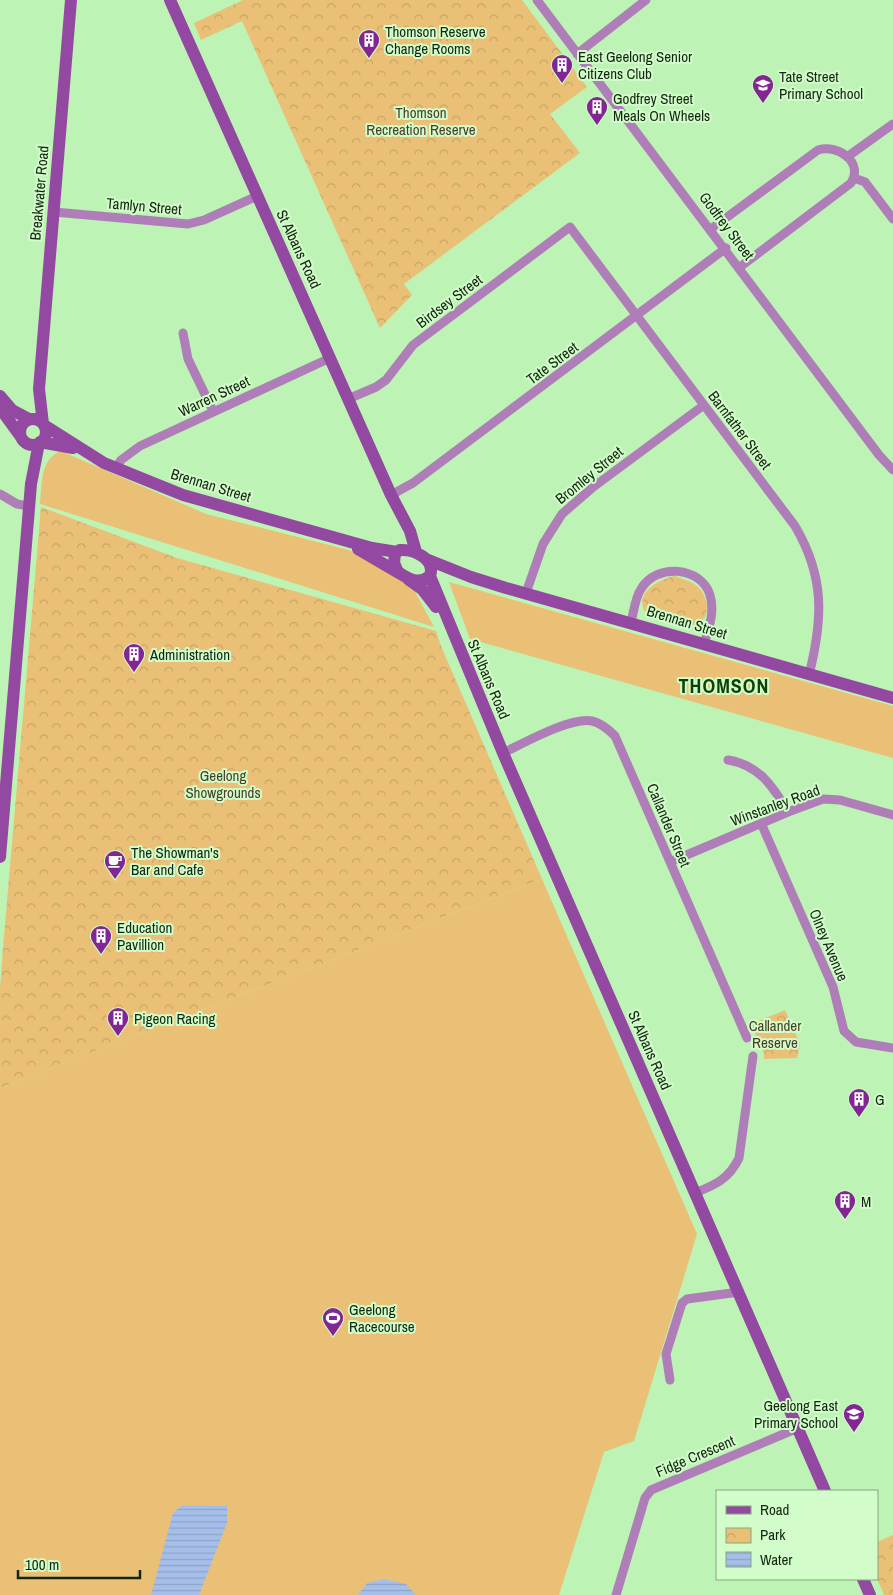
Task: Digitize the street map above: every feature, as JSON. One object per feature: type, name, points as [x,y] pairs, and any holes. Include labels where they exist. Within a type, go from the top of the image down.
[{"type":"street","name":"Breakwater Road","points":[[30,419],[38,389],[71,0]]},
{"type":"street","name":"St Albans Road","points":[[170,0],[391,495],[421,555],[431,566],[430,576],[446,621],[825,1490]]},
{"type":"street","name":"Godfrey Street","points":[[537,0],[893,470]]},
{"type":"street","points":[[577,54],[646,0]]},
{"type":"street","points":[[847,157],[893,124]]},
{"type":"street","points":[[712,229],[818,150],[836,148],[847,157],[852,165],[854,178],[851,183],[740,267]]},
{"type":"street","points":[[854,178],[865,182],[893,219]]},
{"type":"street","name":"Tamlyn Street","points":[[54,212],[188,224],[204,220],[257,196]]},
{"type":"street","name":"Barnfather Street","points":[[570,227],[795,526],[806,546],[814,568],[820,602],[818,634],[809,675]]},
{"type":"street","name":"Birdsey Street","points":[[348,399],[376,387],[386,380],[413,345],[570,227]]},
{"type":"street","name":"Tate Street","points":[[391,495],[413,483],[726,248]]},
{"type":"street","points":[[183,334],[188,359],[213,412]]},
{"type":"street","name":"Warren Street","points":[[116,468],[121,460],[140,446],[330,358]]},
{"type":"street","name":"Breakwater Road","points":[[38,389],[44,425]]},
{"type":"street","points":[[0,396],[11,409],[30,419],[36,419],[44,425],[45,437],[32,441]]},
{"type":"street","name":"Bromley Street","points":[[526,593],[543,544],[562,514],[592,488],[704,405]]},
{"type":"street","points":[[0,408],[32,441]]},
{"type":"street","points":[[0,857],[31,484],[32,441],[21,427],[30,419]]},
{"type":"street","name":"Brennan Street","points":[[44,425],[85,452],[116,468],[183,495],[372,548],[421,555],[471,577],[893,698]]},
{"type":"street","name":"Brennan Street","points":[[32,441],[63,445],[85,452]]},
{"type":"street","points":[[0,494],[17,504],[29,506]]},
{"type":"street","name":"St Albans Road","points":[[399,512],[403,534],[394,557],[394,566],[422,589],[446,621]]},
{"type":"street","name":"Brennan Street","points":[[330,537],[404,576],[421,581],[430,576],[471,577]]},
{"type":"street","points":[[631,622],[639,594],[648,581],[663,572],[681,571],[696,578],[709,593],[712,618],[704,644]]},
{"type":"street","name":"Callander Street","points":[[503,753],[576,721],[592,721],[600,724],[615,736],[747,1038]]},
{"type":"street","points":[[728,760],[745,764],[765,777],[788,812]]},
{"type":"street","name":"Winstanley Road","points":[[670,862],[823,799],[830,799],[893,815]]},
{"type":"street","name":"Olney Avenue","points":[[761,823],[833,987],[844,1032],[856,1042],[893,1048]]},
{"type":"street","points":[[695,1193],[724,1180],[732,1171],[738,1158],[753,1056]]},
{"type":"street","points":[[670,1380],[666,1354],[682,1303],[687,1299],[738,1292]]},
{"type":"street","name":"Fidge Crescent","points":[[616,1595],[645,1498],[651,1490],[798,1428]]},
{"type":"street","points":[[863,1580],[870,1595]]},
{"type":"green space","name":"Thomson Recreation Reserve","points":[[243,0],[522,0],[587,87],[550,114],[580,153],[404,284],[412,295],[380,328],[242,21],[201,40],[194,23]]},
{"type":"green space","points":[[61,451],[206,514],[349,550],[412,586],[434,627],[40,504],[43,473],[49,460]]},
{"type":"green space","name":"Geelong Showgrounds","points":[[41,507],[177,558],[436,631],[542,879],[0,1088],[0,988]]},
{"type":"green space","points":[[675,576],[695,584],[705,596],[706,615],[698,624],[692,626],[645,612],[642,605],[645,593],[662,580]]},
{"type":"green space","points":[[449,582],[893,706],[893,758],[470,639]]},
{"type":"green space","name":"Geelong Racecourse","points":[[542,879],[697,1234],[634,1441],[604,1452],[559,1595],[0,1595],[0,1088]]},
{"type":"green space","name":"Callander Reserve","points":[[785,1010],[800,1044],[797,1058],[764,1059],[764,1054],[751,1024]]},
{"type":"green space","points":[[893,1535],[893,1595],[884,1595],[877,1580],[878,1542]]},
{"type":"water","points":[[182,1505],[227,1506],[227,1523],[199,1595],[151,1595],[173,1513]]},
{"type":"water","points":[[384,1579],[406,1584],[416,1595],[358,1595],[367,1583]]},
{"type":"place","name":"Thomson Reserve Change Rooms","points":[[369,59]]},
{"type":"place","name":"East Geelong Senior Citizens Club","points":[[562,84]]},
{"type":"place","name":"Tate Street Primary School","points":[[763,104]]},
{"type":"place","name":"Godfrey Street Meals On Wheels","points":[[597,126]]},
{"type":"place","name":"Administration","points":[[134,673]]},
{"type":"place","name":"The Showman's Bar and Cafe","points":[[115,880]]},
{"type":"place","name":"Education Pavillion","points":[[101,955]]},
{"type":"place","name":"Pigeon Racing","points":[[118,1037]]},
{"type":"place","name":"G","points":[[859,1118]]},
{"type":"place","name":"M","points":[[845,1220]]},
{"type":"place","name":"Geelong Racecourse","points":[[333,1337]]},
{"type":"place","name":"Geelong East Primary School","points":[[854,1433]]},
{"type":"district","name":"THOMSON","points":[[724,685]]}]
